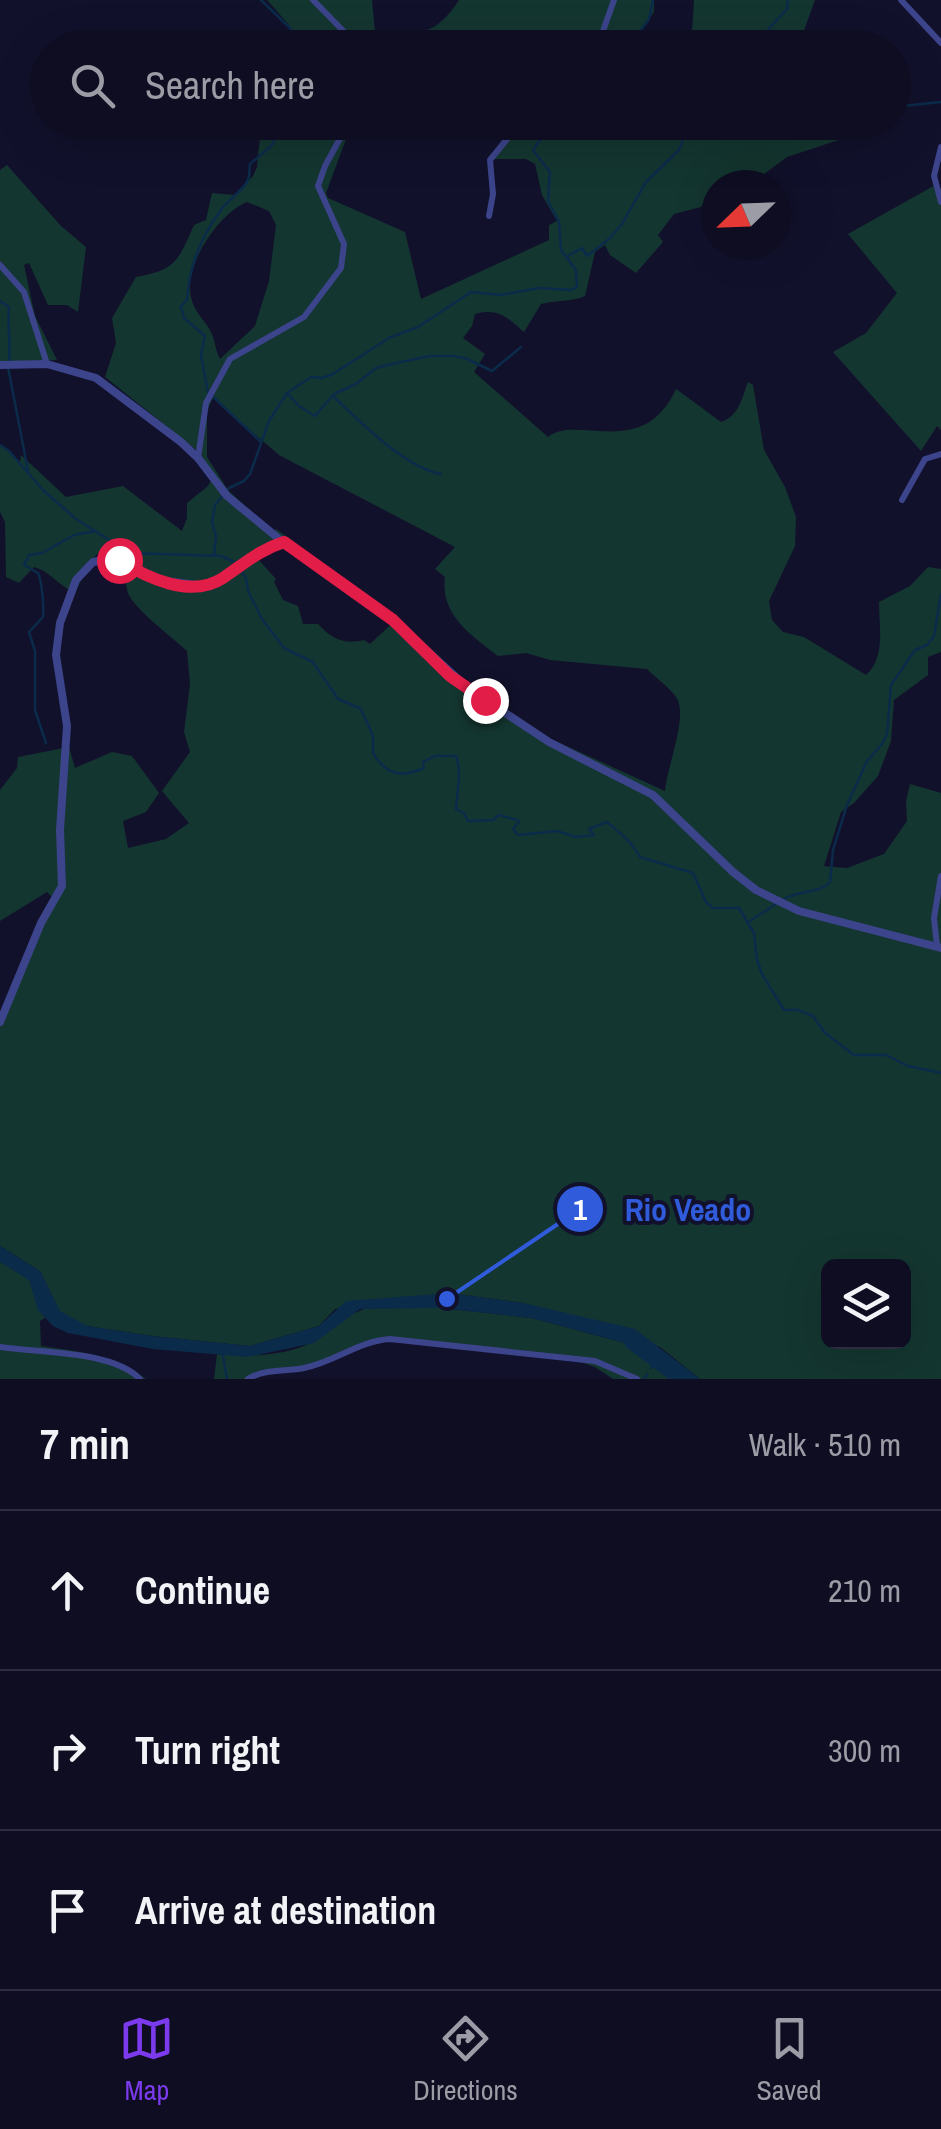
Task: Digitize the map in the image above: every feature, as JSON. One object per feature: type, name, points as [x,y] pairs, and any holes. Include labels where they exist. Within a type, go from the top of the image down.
[{"type":"street","points":[[314,0],[343,30]]},
{"type":"street","points":[[603,30],[614,0]]},
{"type":"street","points":[[901,0],[941,43]]},
{"type":"street","points":[[198,458],[206,403],[230,359],[304,318],[341,268],[344,244],[318,186],[338,140]]},
{"type":"street","points":[[489,216],[493,194],[490,160],[507,140]]},
{"type":"street","points":[[941,147],[934,176],[941,202]]},
{"type":"street","points":[[0,264],[24,292],[47,364]]},
{"type":"street","points":[[0,365],[47,364],[96,378],[198,458],[227,496],[393,620],[459,682],[548,742],[653,794],[756,890],[799,912],[939,947],[934,918],[941,876]]},
{"type":"street","points":[[902,500],[924,459],[941,454]]},
{"type":"street","points":[[0,1022],[41,923],[62,886],[60,830],[67,734],[56,654],[60,624],[76,580],[93,562],[108,559],[119,560],[158,580],[203,586],[222,579],[264,549],[284,542]]},
{"type":"street","points":[[248,1379],[268,1371],[309,1367],[367,1342],[390,1339],[595,1361],[637,1379]]},
{"type":"street","points":[[0,1347],[80,1355],[128,1370],[140,1379]]},
{"type":"green space","points":[[267,0],[372,0],[375,30],[290,30]]},
{"type":"green space","points":[[459,0],[654,0],[654,12],[641,30],[426,30],[441,21]]},
{"type":"green space","points":[[694,0],[815,0],[804,30],[692,30]]},
{"type":"green space","points":[[260,140],[346,140],[326,193],[328,198],[405,232],[421,299],[549,240],[549,225],[557,221],[542,195],[535,164],[526,159],[492,159],[508,140],[839,140],[787,157],[769,170],[701,170],[701,207],[674,214],[658,235],[663,242],[636,273],[610,255],[605,245],[595,252],[585,296],[541,304],[524,332],[502,315],[475,314],[463,338],[485,354],[474,372],[548,437],[560,431],[628,430],[646,424],[662,411],[676,389],[721,422],[736,411],[748,382],[753,385],[764,450],[785,487],[796,517],[795,546],[769,601],[772,620],[783,632],[804,637],[866,675],[879,651],[879,602],[910,586],[928,567],[941,569],[941,652],[928,657],[928,675],[894,700],[891,741],[878,776],[841,812],[824,866],[847,868],[884,854],[907,821],[910,784],[941,793],[941,1379],[700,1379],[660,1347],[579,1318],[523,1303],[450,1293],[335,1309],[319,1326],[250,1346],[152,1336],[87,1326],[68,1317],[60,1312],[40,1271],[0,1246],[0,1022],[43,911],[53,898],[47,892],[0,921],[0,790],[17,768],[18,757],[69,747],[75,768],[112,752],[132,756],[159,793],[146,812],[123,821],[128,848],[166,839],[189,823],[162,791],[190,752],[184,732],[190,684],[187,651],[132,600],[121,554],[100,551],[75,593],[34,567],[19,583],[6,577],[5,522],[0,512],[0,444],[20,462],[21,455],[66,497],[123,486],[182,531],[187,503],[208,486],[214,475],[200,453],[105,377],[116,343],[112,318],[136,277],[160,271],[174,262],[194,225],[206,220],[212,193],[234,195],[253,176]],"holes":[[[247,202],[269,211],[276,225],[269,281],[255,326],[220,359],[212,333],[192,302],[190,284],[198,256],[225,217]],[[213,398],[279,455],[455,547],[435,569],[445,577],[447,602],[460,623],[498,656],[526,653],[550,660],[647,669],[673,693],[679,705],[679,728],[665,791],[551,739],[469,684],[398,618],[370,644],[364,640],[339,640],[318,624],[303,624],[298,606],[283,600],[276,579],[256,557],[293,541],[276,529],[273,532],[228,490],[207,457],[207,411]]]},
{"type":"green space","points":[[7,165],[61,226],[86,247],[78,312],[67,305],[48,305],[29,263],[24,265],[35,316],[57,360],[0,363],[0,170]]},
{"type":"green space","points":[[937,184],[941,189],[941,430],[937,426],[921,451],[833,352],[866,333],[897,293],[848,234]]},
{"type":"green space","points":[[0,1262],[32,1284],[45,1318],[40,1321],[41,1346],[109,1360],[146,1379],[0,1379]]},
{"type":"green space","points":[[373,1307],[440,1308],[532,1318],[632,1345],[684,1379],[613,1379],[595,1367],[560,1355],[392,1338],[359,1345],[324,1364],[265,1372],[252,1379],[214,1379],[217,1354],[261,1355],[294,1349],[354,1313]]},
{"type":"water","points":[[0,1246],[40,1271],[60,1311],[87,1326],[250,1346],[319,1326],[346,1301],[450,1293],[523,1303],[635,1329],[700,1379],[684,1379],[632,1345],[532,1318],[440,1308],[360,1309],[314,1343],[248,1357],[153,1349],[68,1333],[53,1326],[38,1310],[29,1280],[0,1262]]},
{"type":"waterway","points":[[261,0],[291,30]]},
{"type":"waterway","points":[[641,30],[649,19],[653,0]]},
{"type":"waterway","points":[[768,30],[787,9],[788,0]]},
{"type":"waterway","points":[[911,105],[941,102]]},
{"type":"waterway","points":[[260,441],[208,392],[201,355],[205,336],[184,318],[181,306],[187,300],[193,264],[207,231],[246,184],[250,164],[275,140]]},
{"type":"waterway","points":[[214,555],[215,505],[229,488],[250,474],[269,421],[287,393],[311,377],[333,374],[389,338],[418,327],[471,292],[501,295],[577,287],[576,270],[561,250],[559,222],[548,201],[550,172],[533,150],[540,140]]},
{"type":"waterway","points":[[568,256],[582,248],[587,256],[609,239],[646,182],[679,150],[683,140]]},
{"type":"waterway","points":[[0,301],[9,307],[8,367],[28,471]]},
{"type":"waterway","points":[[287,393],[315,416],[334,394],[356,384],[376,368],[429,356],[452,356],[492,371],[521,347]]},
{"type":"waterway","points":[[334,397],[399,454],[441,474]]},
{"type":"waterway","points":[[0,445],[76,519],[130,553],[221,556],[236,563],[262,619],[284,648],[313,662],[338,699],[361,709],[373,736],[373,753],[383,766],[408,773],[424,768],[423,762],[435,756],[456,756],[456,809],[468,821],[493,820],[499,815],[517,820],[513,829],[518,835],[557,831],[576,837],[594,835],[589,829],[607,822],[630,842],[640,857],[693,873],[706,902],[713,908],[739,908],[754,933],[762,974],[784,1010],[813,1016],[824,1032],[854,1055],[886,1055],[908,1066],[941,1073]]},
{"type":"waterway","points":[[46,743],[35,710],[35,651],[29,632],[43,617],[42,588],[38,573],[24,565],[29,555],[42,553],[74,535],[95,531]]},
{"type":"waterway","points":[[784,899],[830,882],[833,850],[847,805],[867,761],[887,734],[891,685],[915,650],[927,645],[934,636],[941,594]]},
{"type":"waterway","points":[[750,921],[776,904]]},
{"type":"waterway","points":[[630,1344],[677,1379]]},
{"type":"waterway","points":[[223,1356],[227,1379]]},
{"type":"waterway","points":[[651,1368],[656,1362]]},
{"type":"waterway","points":[[644,1379],[647,1374]]},
{"type":"place","name":"Rio Veado","points":[[447,1299]]},
{"type":"route","points":[[119,560],[158,580],[203,586],[222,579],[264,549],[284,542],[393,620],[450,676],[485,700]]}]
